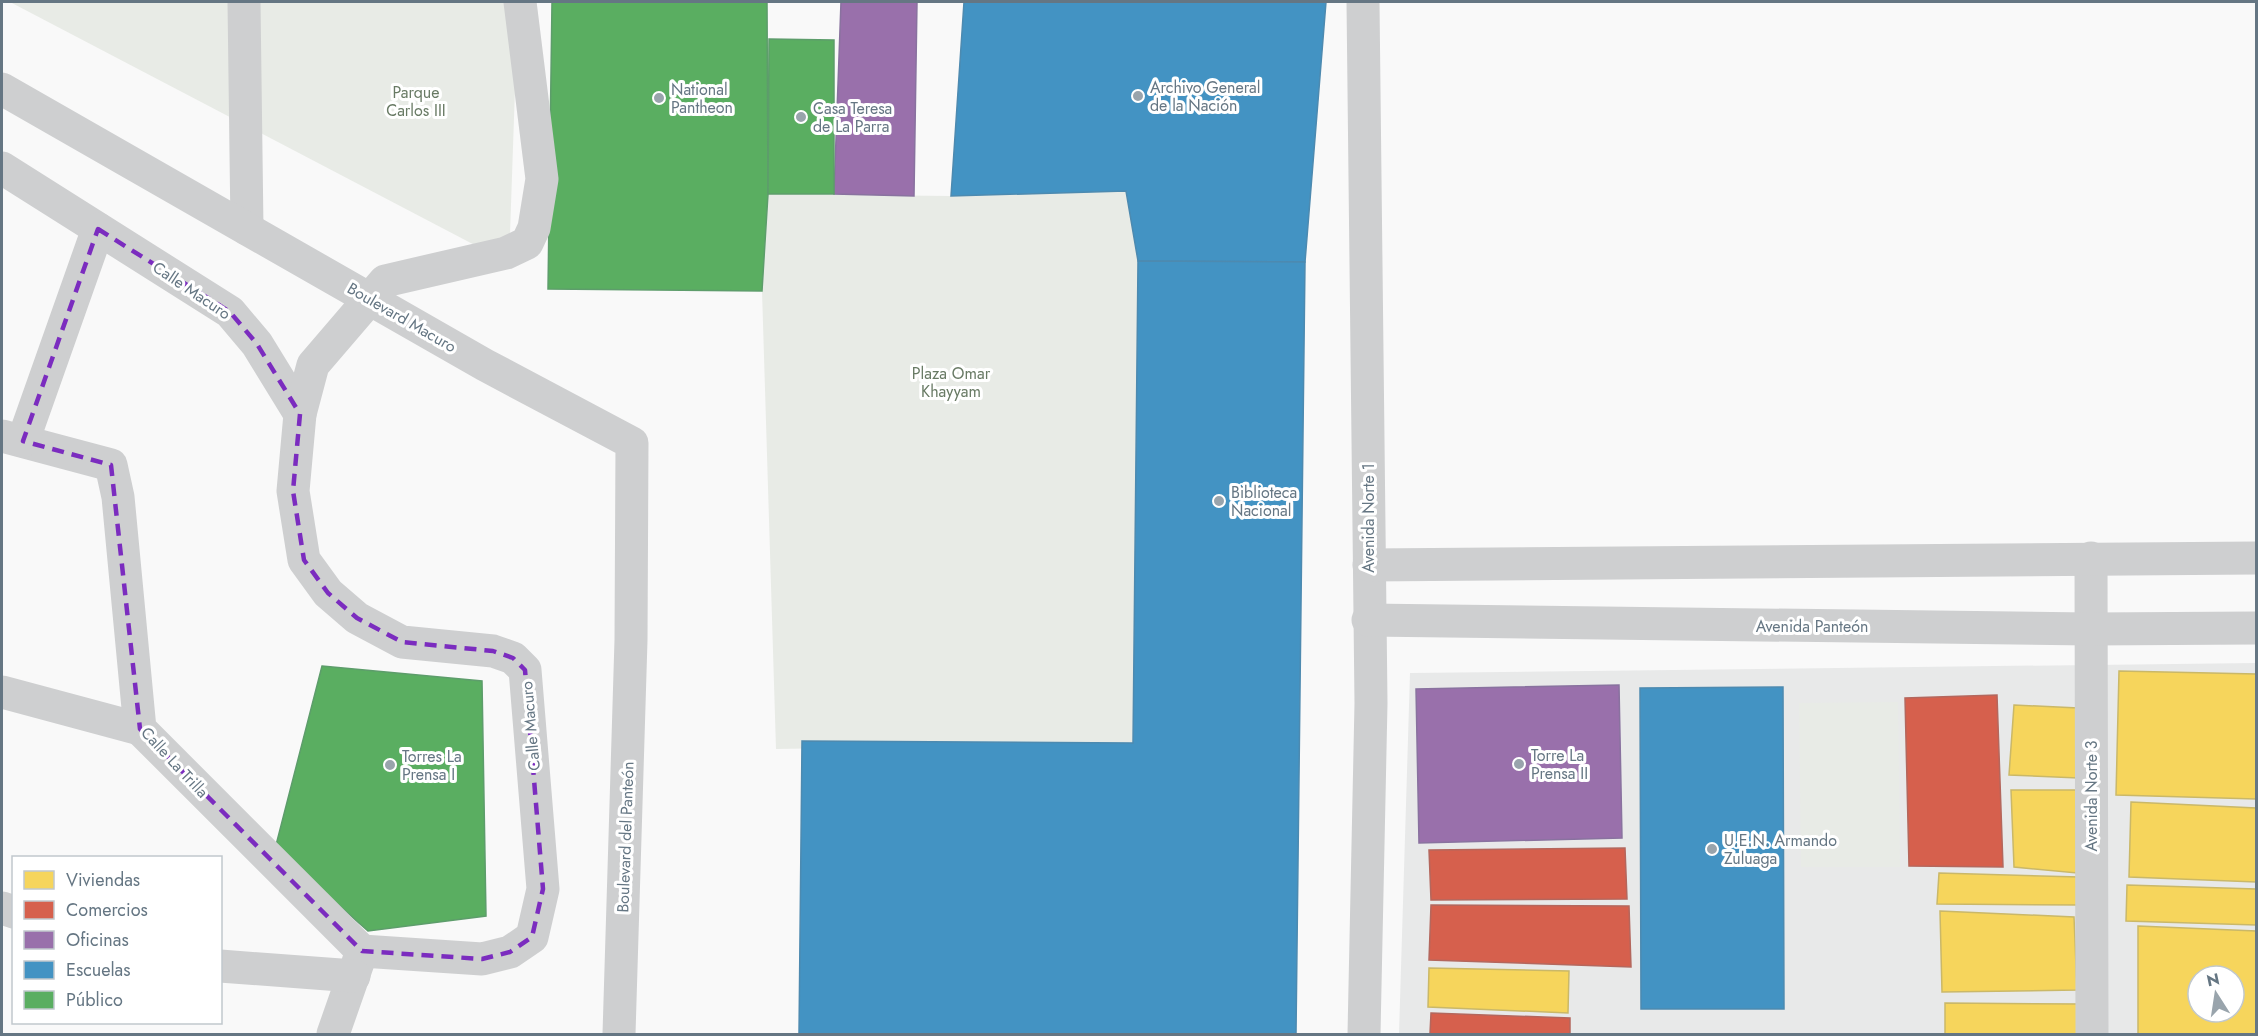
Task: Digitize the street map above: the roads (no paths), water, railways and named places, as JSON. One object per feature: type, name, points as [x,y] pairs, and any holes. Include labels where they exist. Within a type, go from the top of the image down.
[{"type":"street","points":[[244,2],[247,229]]},
{"type":"street","points":[[300,414],[313,365],[385,281],[506,253],[527,243],[534,228],[542,179],[520,2]]},
{"type":"street","name":"Avenida Norte 1","points":[[1363,2],[1368,620],[1371,703],[1364,1035]]},
{"type":"street","name":"Boulevard Macuro","points":[[2,89],[485,365],[632,443],[631,640]]},
{"type":"street","name":"Calle Macuro","points":[[2,168],[230,312],[257,344],[300,414],[294,491],[304,560],[328,593],[357,618],[402,642],[493,651],[513,658],[525,670],[543,889],[532,937],[510,952],[482,959],[358,964]]},
{"type":"street","points":[[12,438],[98,229]]},
{"type":"street","name":"Calle La Trilla","points":[[12,438],[111,465],[118,497],[140,729],[358,964]]},
{"type":"street","name":"Avenida Norte 3","points":[[2091,558],[2092,1035]]},
{"type":"street","points":[[1369,565],[2256,558]]},
{"type":"street","name":"Avenida Panteón","points":[[1368,620],[2090,629],[2256,628]]},
{"type":"street","name":"Boulevard del Panteón","points":[[619,1035],[631,640]]},
{"type":"street","points":[[2,692],[140,729]]},
{"type":"street","points":[[222,966],[358,964],[333,1035]]},
{"type":"place","name":"Archivo General de la Nación","points":[[1138,96]]},
{"type":"place","name":"National Pantheon","points":[[659,98]]},
{"type":"place","name":"Casa Teresa de La Parra","points":[[801,117]]},
{"type":"place","name":"Biblioteca Nacional","points":[[1219,501]]},
{"type":"place","name":"Torre La Prensa II","points":[[1519,764]]},
{"type":"place","name":"Torres La Prensa I","points":[[390,765]]},
{"type":"place","name":"U.E.N. Armando Zuluaga","points":[[1712,849]]},
{"type":"park label","name":"Parque Carlos III","points":[[416,101]]},
{"type":"park label","name":"Plaza Omar Khayyam","points":[[951,382]]}]
